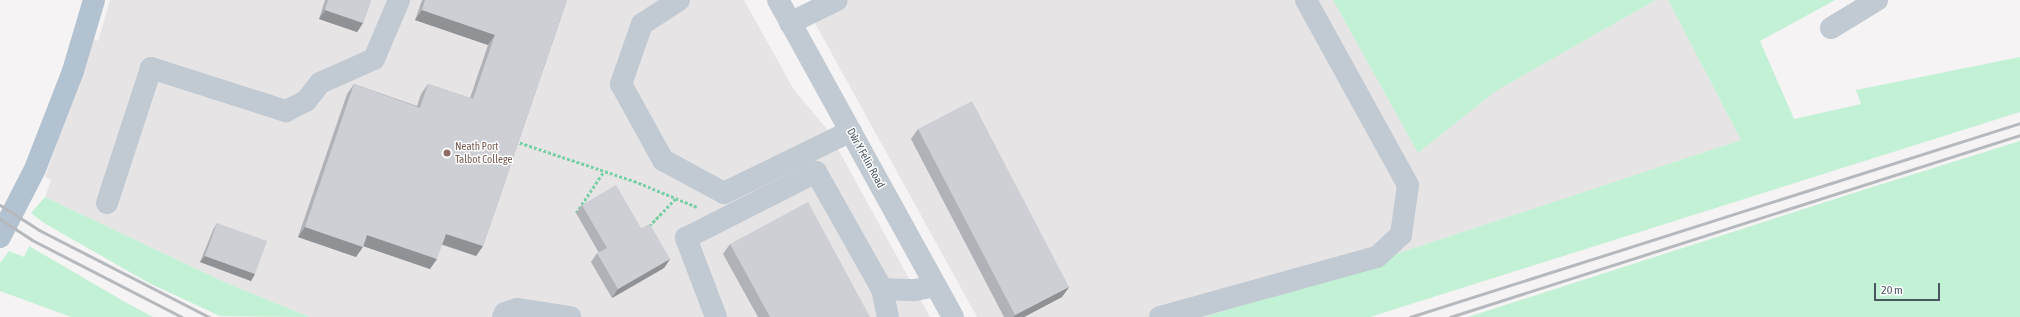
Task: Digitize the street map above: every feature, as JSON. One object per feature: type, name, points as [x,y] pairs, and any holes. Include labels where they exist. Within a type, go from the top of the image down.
[{"type":"main road","points":[[0,237],[35,169],[73,71],[94,0]]},
{"type":"street","points":[[107,203],[151,68],[286,111],[306,101],[320,83],[374,59],[399,0]]},
{"type":"street","points":[[679,0],[642,24],[621,84],[664,160],[724,193],[851,131]]},
{"type":"street","name":"Dŵr Y Felin Road","points":[[778,0],[953,317]]},
{"type":"street","points":[[790,23],[837,0]]},
{"type":"street","points":[[1160,317],[1377,257],[1401,236],[1408,185],[1306,0]]},
{"type":"street","points":[[1831,28],[1877,0]]},
{"type":"street","points":[[716,317],[686,238],[816,172],[882,289],[888,317]]},
{"type":"street","points":[[882,289],[915,290],[936,286]]},
{"type":"street","points":[[503,317],[505,313],[517,309],[570,317]]},
{"type":"path","points":[[515,141],[604,171],[676,198],[725,219]]},
{"type":"path","points":[[576,213],[604,171]]},
{"type":"path","points":[[644,232],[676,198]]},
{"type":"shaded area","name":"Neath Port Talbot College","points":[[110,0],[744,0],[794,90],[827,129],[930,317],[310,317],[224,282],[45,197],[51,180],[45,177],[93,39],[98,41]]},
{"type":"shaded area","points":[[813,0],[1333,0],[1418,153],[1496,91],[1656,0],[1668,0],[1741,140],[1205,317],[977,317],[816,25]]},
{"type":"green space","points":[[1333,0],[1656,0],[1496,91],[1418,153]]},
{"type":"green space","points":[[1668,0],[1835,0],[1760,41],[1794,119],[1861,104],[1856,90],[2020,57],[2020,112],[1370,317],[1205,317],[1741,140]]},
{"type":"green space","points":[[2020,141],[2020,317],[1468,317],[1863,190]]},
{"type":"green space","points":[[45,197],[224,282],[310,317],[220,316],[149,283],[44,223],[31,213]]},
{"type":"green space","points":[[29,246],[153,317],[71,317],[0,291],[0,263],[9,251],[24,257]]},
{"type":"building","points":[[328,0],[371,0],[363,23],[325,10]]},
{"type":"building","points":[[425,0],[567,0],[483,246],[446,234],[437,259],[367,235],[363,247],[305,227],[354,84],[420,108],[428,84],[473,99],[495,35],[422,10]]},
{"type":"building","points":[[972,101],[1069,287],[1015,315],[918,129]]},
{"type":"building","points":[[616,185],[641,228],[650,224],[670,259],[618,289],[597,253],[607,248],[582,205]]},
{"type":"building","points":[[808,202],[870,317],[770,317],[730,244]]},
{"type":"building","points":[[217,223],[267,241],[255,274],[205,256]]},
{"type":"railway","points":[[1410,317],[2020,123]]},
{"type":"railway","points":[[1450,317],[2020,135]]},
{"type":"railway","points":[[0,205],[39,230],[209,317]]},
{"type":"railway","points":[[0,219],[32,240],[182,317]]},
{"type":"place","name":"Neath Port Talbot College","points":[[447,153]]}]
